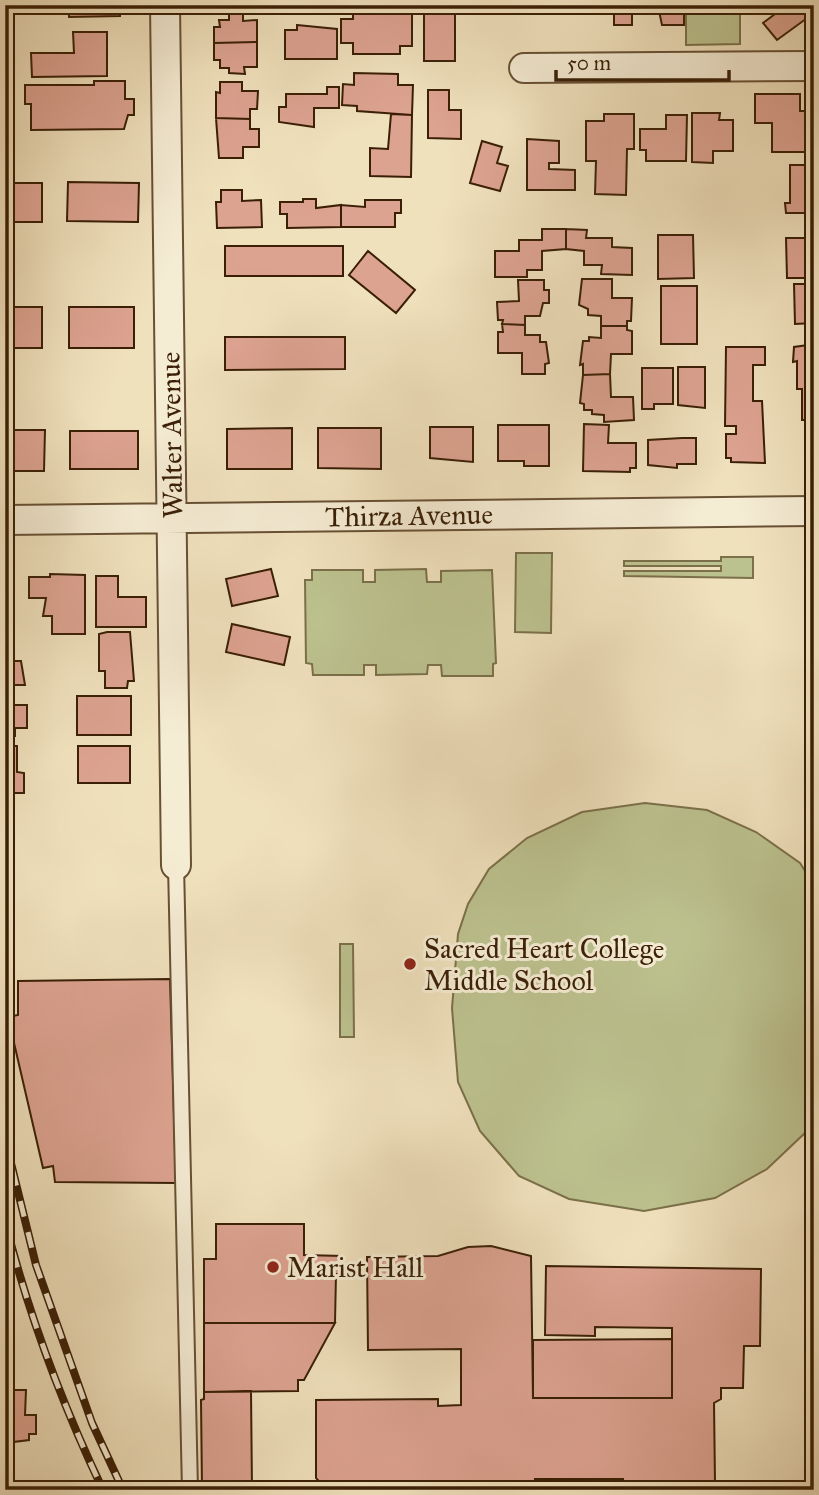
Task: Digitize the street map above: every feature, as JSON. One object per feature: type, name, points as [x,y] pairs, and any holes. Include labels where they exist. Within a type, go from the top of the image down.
[{"type":"street","name":"Walter Avenue","points":[[165,5],[176,865]]},
{"type":"street","points":[[524,68],[814,66]]},
{"type":"street","name":"Thirza Avenue","points":[[5,520],[814,511]]},
{"type":"lane","points":[[176,865],[190,1490]]},
{"type":"green space","points":[[686,5],[740,5],[740,44],[686,45]]},
{"type":"green space","points":[[516,553],[552,553],[551,633],[515,632]]},
{"type":"green space","points":[[721,557],[753,557],[753,578],[624,576],[624,571],[721,571],[721,566],[624,566],[624,561],[721,561]]},
{"type":"green space","points":[[426,569],[427,582],[441,582],[441,571],[492,570],[496,663],[493,664],[493,676],[442,676],[441,665],[428,665],[427,674],[376,675],[376,665],[364,665],[364,675],[313,675],[312,664],[306,663],[305,580],[312,580],[312,570],[363,570],[363,582],[375,582],[375,570]]},
{"type":"green space","points":[[645,803],[707,810],[756,832],[800,863],[814,885],[814,1119],[807,1131],[767,1169],[715,1198],[644,1211],[569,1199],[519,1176],[480,1131],[458,1082],[452,1008],[458,934],[468,904],[489,869],[527,838],[582,812]]},
{"type":"green space","points":[[340,944],[353,944],[354,1037],[340,1037]]},
{"type":"building","points":[[69,5],[120,5],[120,16],[69,17]]},
{"type":"building","points":[[212,5],[256,5],[256,12],[212,12]]},
{"type":"building","points":[[385,5],[412,5],[412,46],[400,46],[400,54],[353,54],[353,43],[341,43],[341,19],[353,19],[353,11],[393,11],[393,7]]},
{"type":"building","points":[[424,5],[455,5],[455,61],[424,61]]},
{"type":"building","points":[[598,5],[632,5],[632,25],[614,25],[614,14],[598,14]]},
{"type":"building","points":[[684,5],[684,25],[662,25],[658,6],[647,6]]},
{"type":"building","points":[[775,5],[814,5],[814,13],[777,40],[763,23],[779,11]]},
{"type":"building","points":[[229,14],[243,14],[243,21],[257,20],[257,42],[214,43],[214,27],[220,27],[219,20],[229,20]]},
{"type":"building","points":[[297,25],[337,29],[337,59],[285,59],[285,30],[297,30]]},
{"type":"building","points":[[73,32],[107,32],[107,76],[32,77],[31,53],[74,53]]},
{"type":"building","points":[[257,42],[257,67],[244,67],[245,74],[229,73],[229,68],[220,68],[220,60],[214,60],[214,43]]},
{"type":"building","points":[[354,73],[398,74],[398,85],[413,85],[412,115],[357,111],[357,106],[342,105],[343,84],[354,85]]},
{"type":"building","points":[[94,81],[125,81],[125,99],[134,99],[134,115],[128,115],[124,129],[31,130],[31,104],[25,104],[25,85],[94,85]]},
{"type":"building","points":[[220,82],[242,82],[242,91],[258,91],[257,109],[250,109],[250,119],[216,118],[216,92],[220,93]]},
{"type":"building","points":[[327,87],[339,87],[339,108],[314,108],[314,127],[279,122],[279,107],[286,107],[286,94],[327,94]]},
{"type":"building","points":[[428,90],[449,90],[449,110],[461,110],[461,139],[428,138]]},
{"type":"building","points":[[755,94],[800,94],[800,111],[806,111],[806,130],[814,130],[814,152],[772,152],[772,123],[755,123]]},
{"type":"building","points":[[692,113],[720,113],[719,120],[733,120],[733,151],[713,151],[713,163],[692,162]]},
{"type":"building","points":[[391,114],[412,115],[411,177],[370,176],[370,148],[388,149]]},
{"type":"building","points":[[604,114],[634,114],[634,149],[627,149],[626,195],[595,194],[596,161],[586,161],[586,121],[604,121]]},
{"type":"building","points":[[666,115],[687,115],[686,161],[646,161],[646,150],[640,150],[640,129],[666,129]]},
{"type":"building","points":[[216,118],[250,119],[250,129],[259,129],[259,147],[243,147],[243,158],[219,158]]},
{"type":"building","points":[[527,139],[559,141],[559,163],[549,163],[549,169],[575,170],[575,190],[527,190]]},
{"type":"building","points":[[482,141],[502,147],[497,163],[508,166],[500,191],[470,183]]},
{"type":"building","points":[[790,165],[814,165],[814,213],[786,213],[785,203],[790,203]]},
{"type":"building","points":[[68,182],[139,183],[138,222],[67,221]]},
{"type":"building","points":[[5,183],[42,183],[42,222],[5,222]]},
{"type":"building","points":[[221,190],[242,190],[242,201],[261,200],[262,227],[217,228],[216,202],[221,202]]},
{"type":"building","points":[[303,199],[316,199],[316,208],[341,205],[341,227],[287,228],[287,214],[280,214],[280,202],[303,202]]},
{"type":"building","points":[[365,200],[401,200],[401,213],[395,213],[395,227],[341,227],[341,205],[365,207]]},
{"type":"building","points":[[542,229],[566,229],[566,249],[542,251],[542,270],[527,270],[527,277],[495,277],[495,251],[519,251],[519,240],[542,240]]},
{"type":"building","points":[[566,229],[587,230],[586,238],[612,238],[612,247],[632,248],[632,275],[601,274],[602,265],[584,265],[584,251],[566,249]]},
{"type":"building","points":[[658,235],[693,235],[694,278],[658,279]]},
{"type":"building","points":[[786,238],[814,238],[814,278],[787,278]]},
{"type":"building","points":[[225,246],[343,246],[343,276],[225,276]]},
{"type":"building","points":[[368,251],[415,290],[396,313],[349,275]]},
{"type":"building","points":[[582,279],[612,279],[612,298],[632,298],[631,321],[627,321],[627,326],[601,326],[601,316],[588,315],[588,309],[579,305]]},
{"type":"building","points":[[518,280],[544,280],[544,290],[549,290],[549,303],[543,303],[540,316],[525,316],[525,325],[502,324],[503,320],[498,320],[497,302],[519,301]]},
{"type":"building","points":[[794,284],[814,284],[814,323],[795,324]]},
{"type":"building","points":[[661,286],[697,286],[697,344],[661,344]]},
{"type":"building","points":[[5,307],[42,307],[42,348],[5,348]]},
{"type":"building","points":[[69,307],[134,307],[134,348],[69,348]]},
{"type":"building","points":[[502,324],[525,325],[525,335],[540,335],[540,342],[546,342],[549,363],[545,364],[545,374],[522,374],[522,353],[498,353],[498,332],[503,332]]},
{"type":"building","points":[[601,326],[627,326],[627,330],[632,331],[632,354],[611,354],[610,374],[583,375],[583,364],[580,365],[583,341],[589,341],[589,337],[601,338]]},
{"type":"building","points":[[225,337],[345,337],[345,369],[225,370]]},
{"type":"building","points":[[814,345],[814,462],[806,462],[807,424],[812,424],[812,420],[802,420],[802,389],[797,389],[797,361],[793,362],[794,347]]},
{"type":"building","points":[[726,347],[765,347],[765,365],[753,365],[753,401],[762,401],[765,463],[731,462],[731,458],[726,458],[726,434],[736,434],[736,426],[725,426]]},
{"type":"building","points":[[678,367],[705,367],[705,408],[678,405]]},
{"type":"building","points":[[642,368],[673,368],[673,404],[654,404],[654,409],[642,409]]},
{"type":"building","points":[[610,374],[611,397],[633,397],[634,420],[604,422],[604,415],[584,410],[584,404],[580,403],[583,375]]},
{"type":"building","points":[[584,424],[609,425],[608,443],[636,443],[636,468],[630,468],[630,472],[583,471]]},
{"type":"building","points":[[498,425],[549,425],[549,466],[524,466],[524,461],[498,461]]},
{"type":"building","points":[[430,427],[473,427],[473,462],[430,458]]},
{"type":"building","points":[[292,428],[292,469],[227,469],[227,429]]},
{"type":"building","points":[[318,428],[381,428],[381,469],[318,468]]},
{"type":"building","points":[[5,430],[45,430],[44,471],[5,471]]},
{"type":"building","points":[[70,431],[138,431],[138,469],[70,469]]},
{"type":"building","points":[[696,438],[696,464],[677,464],[677,468],[648,465],[648,440]]},
{"type":"building","points":[[271,569],[278,596],[232,606],[226,579]]},
{"type":"building","points":[[50,574],[85,575],[85,634],[52,634],[52,616],[43,616],[46,598],[29,598],[29,577],[50,577]]},
{"type":"building","points":[[96,576],[118,576],[118,597],[146,597],[146,627],[96,627]]},
{"type":"building","points":[[5,593],[13,593],[13,620],[5,620]]},
{"type":"building","points":[[232,624],[290,637],[284,665],[226,652]]},
{"type":"building","points":[[130,632],[134,681],[128,681],[127,688],[105,688],[105,671],[99,671],[99,634]]},
{"type":"building","points":[[5,651],[12,651],[12,661],[21,661],[25,685],[6,685]]},
{"type":"building","points":[[77,696],[131,696],[131,735],[77,735]]},
{"type":"building","points":[[5,705],[27,705],[27,728],[15,728],[15,736],[5,736]]},
{"type":"building","points":[[5,746],[17,746],[17,772],[24,773],[24,793],[5,793]]},
{"type":"building","points":[[78,746],[130,746],[130,783],[78,783]]},
{"type":"building","points":[[170,979],[176,1183],[55,1182],[53,1166],[43,1168],[8,1017],[18,1015],[18,981]]},
{"type":"building","name":"Marist Hall","points":[[216,1224],[304,1224],[304,1255],[342,1256],[342,1274],[336,1274],[335,1323],[204,1323],[204,1259],[216,1259]]},
{"type":"building","points":[[491,1246],[531,1256],[533,1398],[672,1398],[672,1328],[595,1327],[595,1336],[545,1335],[546,1266],[761,1269],[760,1346],[744,1346],[743,1388],[721,1388],[721,1399],[714,1403],[715,1483],[696,1483],[696,1490],[624,1490],[623,1479],[535,1479],[535,1490],[370,1487],[370,1490],[326,1490],[316,1478],[316,1400],[438,1399],[438,1406],[461,1405],[461,1349],[368,1350],[367,1257],[438,1256],[468,1247]]},
{"type":"building","points":[[204,1323],[335,1323],[304,1380],[298,1380],[298,1391],[204,1392]]},
{"type":"building","points":[[672,1339],[672,1398],[533,1398],[533,1340]]},
{"type":"building","points":[[5,1390],[26,1390],[25,1415],[36,1415],[36,1434],[29,1434],[29,1440],[5,1443]]},
{"type":"building","points":[[251,1391],[252,1490],[202,1490],[201,1400],[204,1399],[204,1392]]},
{"type":"railway","points":[[5,1139],[36,1265],[92,1423],[123,1490]]},
{"type":"railway","points":[[5,1221],[47,1358],[103,1490]]},
{"type":"place","name":"Sacred Heart College Middle School","points":[[410,964]]},
{"type":"place","name":"Marist Hall","points":[[273,1267]]}]
